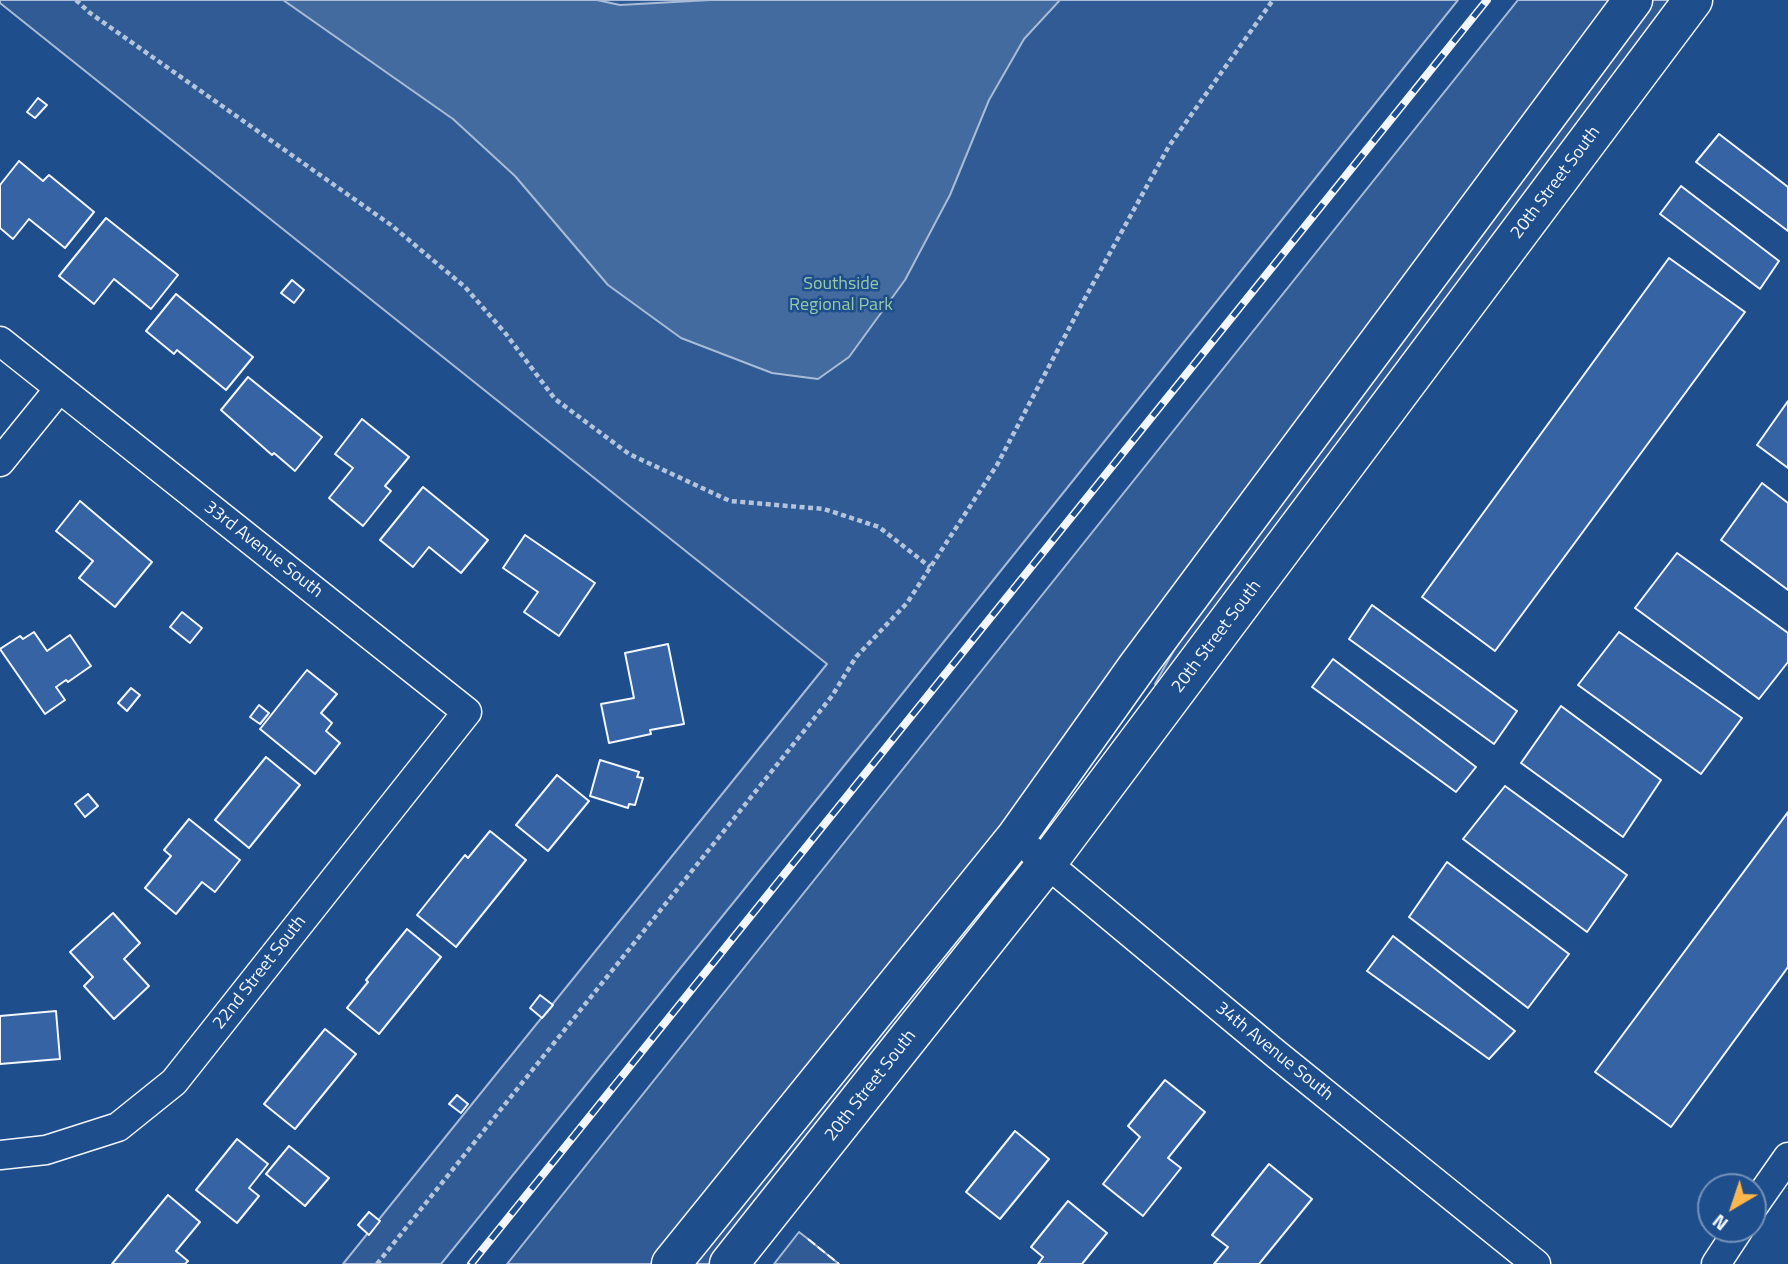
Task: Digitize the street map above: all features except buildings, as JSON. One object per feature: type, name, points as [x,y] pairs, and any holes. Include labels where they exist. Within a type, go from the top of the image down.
[{"type":"street","points":[[671,1264],[1016,836],[1137,667],[1633,0]]},
{"type":"street","name":"20th Street South","points":[[729,1264],[1047,863],[1693,0]]},
{"type":"street","name":"33rd Avenue South","points":[[0,341],[467,712]]},
{"type":"street","points":[[0,462],[59,389]]},
{"type":"street","name":"22nd Street South","points":[[0,1155],[46,1150],[118,1127],[174,1082],[467,712]]},
{"type":"street","name":"34th Avenue South","points":[[1016,836],[1276,1054],[1536,1264]]},
{"type":"street","points":[[1767,1187],[1788,1157]]},
{"type":"street","points":[[1716,1264],[1730,1243]]},
{"type":"path","points":[[76,0],[90,13],[391,225],[465,287],[506,334],[555,399],[629,454],[730,501],[824,509],[878,527],[930,567]]},
{"type":"path","points":[[377,1264],[832,696],[856,657],[907,603],[997,465],[1169,146],[1273,0]]},
{"type":"green space","name":"Southside Regional Park","points":[[0,0],[1458,0],[441,1264],[343,1264],[827,664],[0,3]]},
{"type":"green space","points":[[1518,0],[1612,0],[999,830],[652,1264],[507,1264]]},
{"type":"green space","points":[[1646,0],[1672,0],[1164,689],[1155,684],[1205,595]]},
{"type":"green space","points":[[991,899],[997,902],[715,1264],[693,1264],[981,900]]},
{"type":"green space","points":[[799,1232],[808,1239],[839,1264],[774,1264]]},
{"type":"shaded area","points":[[283,0],[597,0],[620,5],[710,0],[1060,0],[1024,39],[989,100],[950,195],[905,280],[849,357],[818,379],[772,373],[681,338],[608,285],[515,176],[453,119]]},
{"type":"railway","points":[[471,1264],[1487,0]]},
{"type":"fence","points":[[808,1239],[839,1264]]}]
